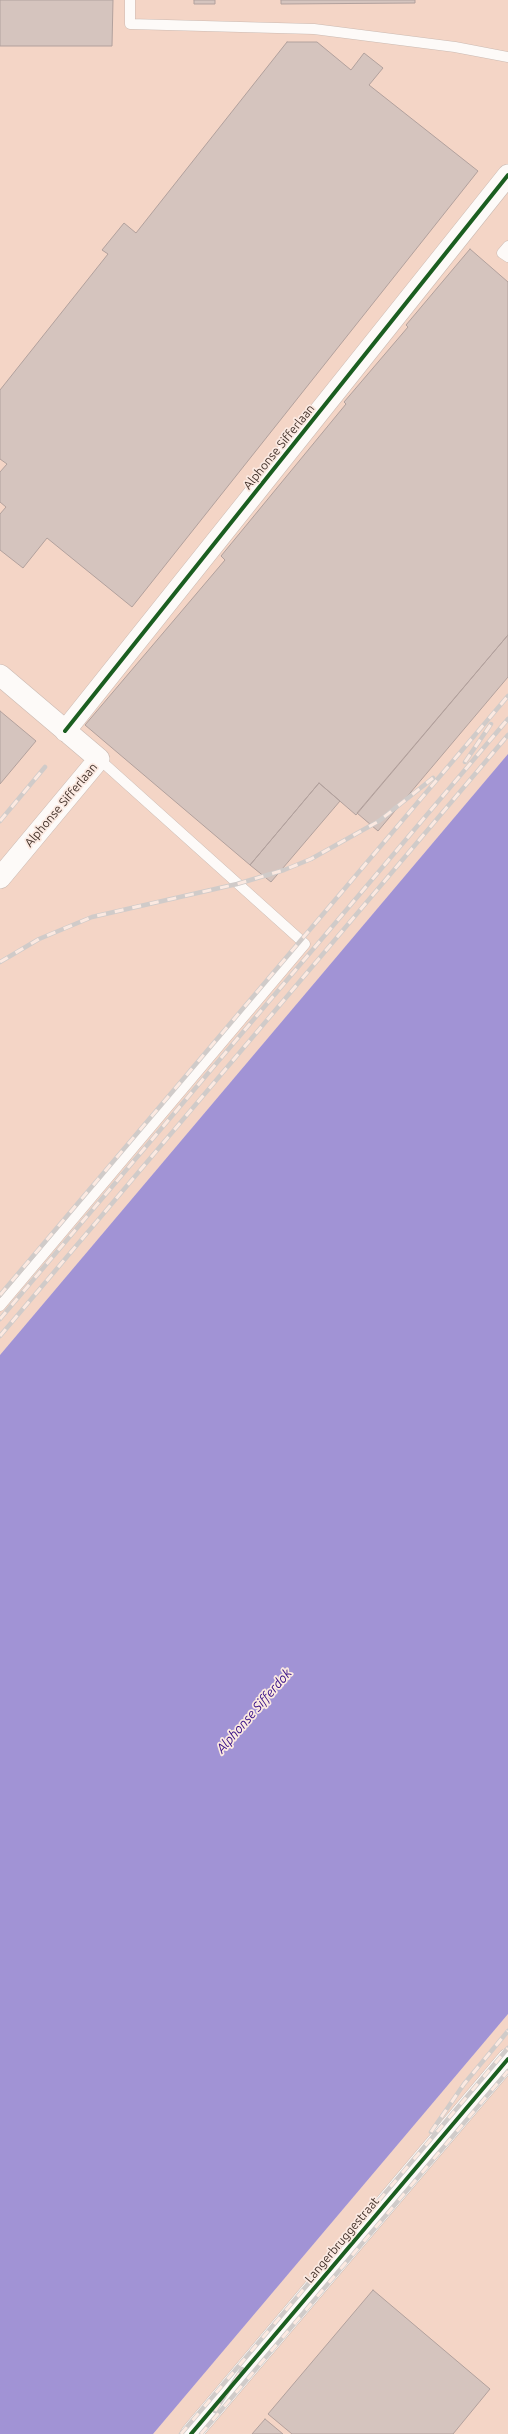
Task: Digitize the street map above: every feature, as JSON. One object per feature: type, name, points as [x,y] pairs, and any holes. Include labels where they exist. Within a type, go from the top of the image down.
[{"type":"street","name":"Alphonse Sifferlaan","points":[[0,878],[99,759],[65,731],[508,175]]},
{"type":"street","points":[[0,675],[65,731]]},
{"type":"street","name":"Langerbruggestraat","points":[[191,2434],[508,2059]]},
{"type":"lane","points":[[130,0],[130,24],[314,29],[455,47],[508,57]]},
{"type":"lane","points":[[508,246],[502,252],[508,257]]},
{"type":"lane","points":[[0,1306],[305,944],[99,759]]},
{"type":"shaded area","points":[[0,0],[508,0],[508,754],[0,1355]]},
{"type":"shaded area","points":[[508,2014],[508,2434],[153,2434]]},
{"type":"water","name":"Alphonse Sifferdok","points":[[508,754],[508,2014],[153,2434],[0,2434],[0,1355]]},
{"type":"building","points":[[0,0],[113,0],[112,46],[0,46]]},
{"type":"building","points":[[194,0],[215,0],[215,4],[194,4]]},
{"type":"building","points":[[281,0],[415,0],[415,3],[281,4]]},
{"type":"building","points":[[287,42],[317,42],[351,70],[364,53],[383,68],[369,85],[478,171],[132,607],[47,538],[23,568],[0,550],[0,514],[6,507],[0,502],[0,472],[7,464],[0,459],[0,390],[108,254],[102,250],[124,223],[136,233]]},
{"type":"building","points":[[470,249],[508,282],[508,635],[356,815],[319,783],[250,865],[85,725],[225,560],[221,556],[346,404],[344,402],[408,327],[406,325]]},
{"type":"building","points":[[508,635],[508,677],[378,831],[357,813]]},
{"type":"building","points":[[0,711],[36,741],[0,784]]},
{"type":"building","points":[[319,783],[340,801],[271,882],[250,865]]},
{"type":"building","points":[[373,2290],[490,2389],[453,2434],[292,2434],[268,2414]]},
{"type":"building","points":[[265,2419],[283,2434],[252,2434]]},
{"type":"railway","points":[[0,1295],[508,696]]},
{"type":"railway","points":[[0,1319],[508,719]]},
{"type":"railway","points":[[465,762],[491,724]]},
{"type":"railway","points":[[0,1336],[508,735]]},
{"type":"railway","points":[[0,821],[45,767]]},
{"type":"railway","points":[[0,962],[39,939],[92,917],[237,884],[284,870],[311,859],[379,821],[433,778]]},
{"type":"railway","points":[[431,2132],[464,2084],[508,2031]]},
{"type":"railway","points":[[181,2434],[508,2048]]},
{"type":"railway","points":[[201,2434],[508,2071]]},
{"type":"railway","points":[[215,2411],[242,2369]]},
{"type":"cycle path","points":[[65,731],[508,175]]},
{"type":"cycle path","points":[[191,2434],[508,2059]]}]
